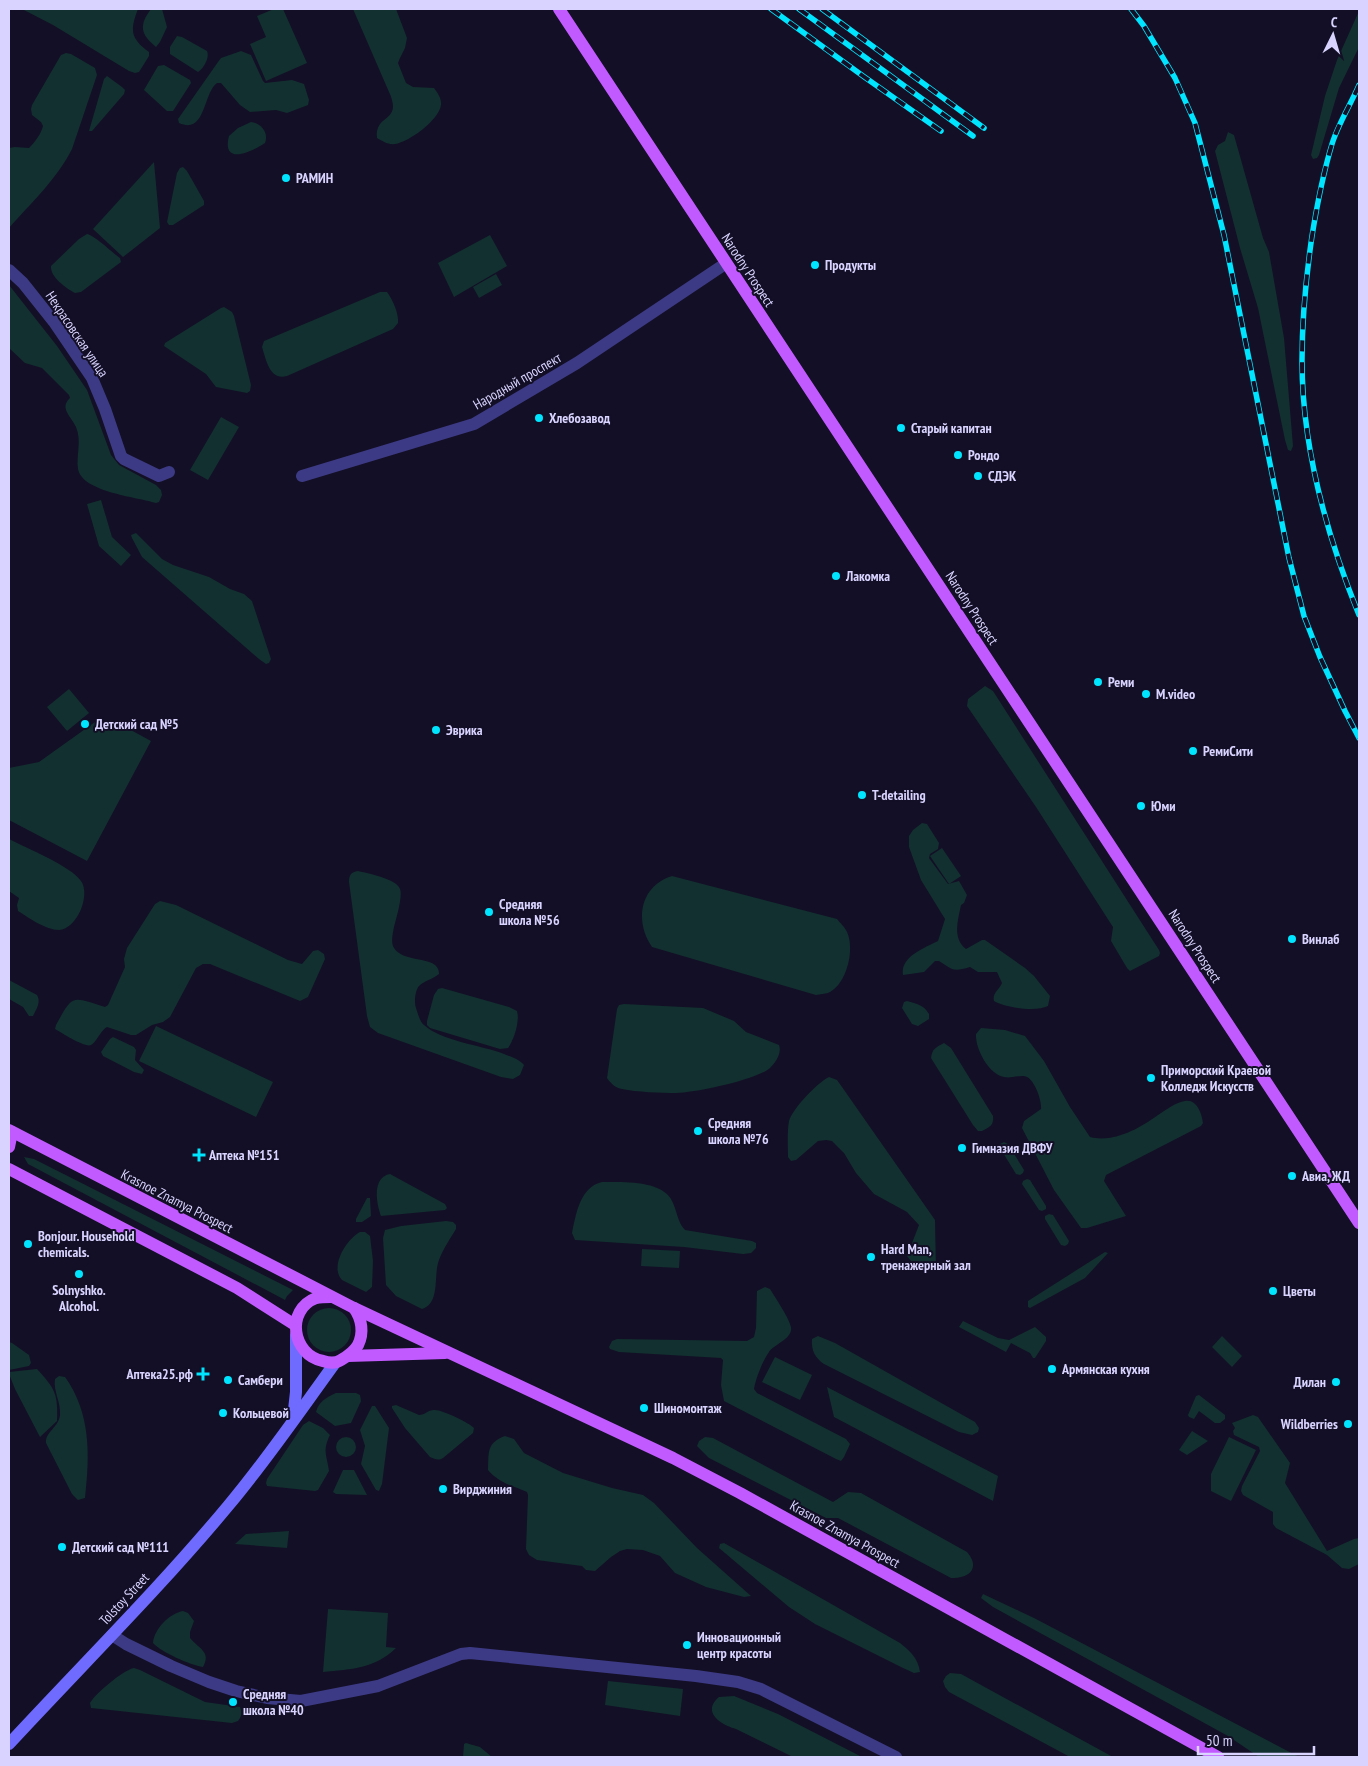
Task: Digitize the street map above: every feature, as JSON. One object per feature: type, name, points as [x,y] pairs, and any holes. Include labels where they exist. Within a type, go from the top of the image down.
[{"type":"main road","name":"Narodny Prospect","points":[[559,9],[725,264],[936,579],[1359,1223]]},
{"type":"main road","points":[[9,1147],[10,1131]]},
{"type":"main road","name":"Krasnoe Znamya Prospect","points":[[10,1131],[331,1297]]},
{"type":"main road","points":[[9,1169],[236,1288],[296,1330],[302,1349],[309,1356],[318,1360],[335,1363],[348,1356],[360,1342],[361,1323],[358,1313],[354,1308],[331,1297],[319,1297],[310,1302],[300,1313],[296,1330],[296,1392],[293,1422]]},
{"type":"main road","name":"Krasnoe Znamya Prospect","points":[[354,1308],[673,1458],[1047,1661],[1218,1757]]},
{"type":"main road","points":[[348,1356],[450,1353]]},
{"type":"main road","name":"Tolstoy Street","points":[[9,1744],[112,1635],[228,1506],[293,1422],[335,1363]]},
{"type":"street","name":"Народный проспект","points":[[302,476],[474,424],[577,363],[725,264]]},
{"type":"street","name":"Некрасовская улица","points":[[9,270],[23,283],[54,322],[92,378],[105,408],[121,456],[159,476],[169,472]]},
{"type":"street","points":[[112,1635],[171,1666],[209,1682],[236,1691],[268,1698],[301,1701],[378,1686],[461,1654],[470,1653],[738,1682],[761,1689],[896,1757]]},
{"type":"green space","points":[[22,9],[138,9],[133,33],[138,42],[149,52],[149,56],[139,72],[129,71],[53,25]]},
{"type":"green space","points":[[151,9],[162,9],[167,27],[156,47],[147,38],[143,29],[144,20]]},
{"type":"green space","points":[[274,9],[283,9],[307,63],[266,81],[250,44],[266,37],[257,16]]},
{"type":"green space","points":[[353,9],[396,9],[407,38],[405,48],[398,63],[406,83],[413,87],[434,88],[440,98],[441,105],[435,117],[415,135],[401,142],[390,144],[377,138],[377,132],[381,123],[392,112],[393,103]]},
{"type":"green space","points":[[1359,11],[1359,47],[1339,88],[1319,155],[1313,159],[1311,155],[1325,96],[1337,60]]},
{"type":"green space","points":[[177,36],[207,51],[206,62],[198,72],[170,54],[170,47]]},
{"type":"green space","points":[[241,51],[251,55],[265,83],[292,80],[304,84],[309,100],[308,105],[287,113],[276,110],[250,112],[240,105],[221,83],[217,83],[212,88],[199,118],[194,123],[188,125],[179,123],[178,119],[221,58]]},
{"type":"green space","points":[[66,53],[95,68],[97,75],[72,149],[66,160],[43,190],[9,228],[9,148],[29,148],[36,141],[43,126],[32,115],[32,105],[61,55]]},
{"type":"green space","points":[[164,65],[190,80],[191,83],[173,111],[167,111],[144,90],[158,66]]},
{"type":"green space","points":[[107,76],[125,90],[124,94],[92,131],[89,131],[104,79]]},
{"type":"green space","points":[[251,122],[261,126],[265,132],[265,143],[253,150],[234,154],[228,146],[229,136],[238,128]]},
{"type":"green space","points":[[1228,132],[1234,135],[1263,238],[1269,252],[1284,338],[1293,446],[1291,451],[1288,450],[1285,440],[1258,308],[1240,248],[1215,151],[1218,145],[1225,141]]},
{"type":"green space","points":[[154,162],[160,228],[123,257],[93,229]]},
{"type":"green space","points":[[183,167],[204,201],[204,205],[173,225],[169,225],[167,222],[177,173]]},
{"type":"green space","points":[[87,234],[120,258],[121,262],[81,292],[75,293],[56,278],[51,270],[51,266],[79,239]]},
{"type":"green space","points":[[490,235],[507,266],[454,297],[438,263]]},
{"type":"green space","points":[[496,274],[502,285],[479,298],[473,287]]},
{"type":"green space","points":[[9,285],[57,346],[87,390],[111,455],[119,465],[156,485],[161,490],[162,495],[159,502],[156,503],[111,492],[89,483],[82,477],[78,469],[78,432],[66,409],[70,398],[69,395],[42,368],[25,363],[9,348]]},
{"type":"green space","points":[[380,292],[387,292],[398,315],[398,323],[393,329],[287,376],[281,377],[276,375],[270,368],[262,347],[264,341]]},
{"type":"green space","points":[[224,307],[232,312],[234,316],[251,385],[250,391],[247,393],[216,387],[206,374],[164,346],[165,343]]},
{"type":"green space","points":[[221,417],[239,427],[208,480],[190,470]]},
{"type":"green space","points":[[101,500],[112,537],[131,555],[121,566],[99,546],[87,504]]},
{"type":"green space","points":[[136,533],[162,559],[173,565],[209,577],[230,589],[244,594],[252,601],[271,659],[269,663],[266,664],[259,659],[142,557],[131,535]]},
{"type":"green space","points":[[985,686],[993,691],[1159,950],[1159,956],[1130,971],[1127,968],[1111,941],[1113,927],[1036,807],[967,706],[968,699]]},
{"type":"green space","points":[[69,689],[89,713],[67,731],[47,707]]},
{"type":"green space","points":[[95,722],[129,729],[151,741],[87,861],[9,820],[9,768],[39,762]]},
{"type":"green space","points":[[922,823],[927,824],[939,843],[938,849],[930,854],[929,858],[948,884],[959,881],[967,895],[964,903],[961,905],[957,928],[957,934],[962,945],[966,949],[985,940],[1025,968],[1050,996],[1048,1006],[1036,1009],[1021,1008],[1006,1006],[994,1001],[995,994],[1002,983],[997,972],[978,972],[970,967],[953,969],[939,961],[935,961],[924,972],[903,975],[905,963],[909,958],[938,941],[945,919],[921,880],[909,847],[909,836]]},
{"type":"green space","points":[[9,839],[58,863],[76,875],[81,881],[84,887],[83,902],[77,918],[66,928],[59,930],[49,928],[18,911],[19,898],[9,891]]},
{"type":"green space","points":[[942,848],[961,876],[949,884],[930,856]]},
{"type":"green space","points":[[358,871],[381,877],[398,885],[401,897],[393,934],[393,946],[397,952],[404,956],[427,961],[438,968],[439,974],[421,984],[416,994],[415,1006],[423,1024],[440,1035],[495,1051],[517,1060],[524,1065],[520,1075],[513,1079],[501,1077],[378,1033],[370,1027],[349,882],[351,874]]},
{"type":"green space","points":[[672,876],[837,919],[847,932],[850,948],[848,966],[840,982],[835,989],[828,993],[816,995],[652,947],[646,937],[643,926],[643,906],[653,888],[661,881]]},
{"type":"green space","points":[[160,901],[176,905],[288,960],[302,964],[313,951],[318,950],[324,954],[325,959],[308,997],[300,1001],[210,964],[203,964],[196,968],[170,1017],[136,1035],[107,1027],[93,1044],[88,1045],[73,1040],[55,1029],[66,1008],[74,1000],[105,1007],[108,1005],[125,967],[124,959],[127,948],[155,904]]},
{"type":"green space","points":[[9,980],[37,995],[39,1003],[33,1016],[29,1016],[23,1007],[9,999]]},
{"type":"green space","points":[[442,988],[517,1011],[516,1030],[508,1048],[500,1049],[430,1028],[427,1025],[427,1021],[434,995],[438,989]]},
{"type":"green space","points":[[907,1001],[920,1005],[925,1009],[929,1014],[929,1019],[918,1026],[912,1024],[902,1008],[904,1002]]},
{"type":"green space","points":[[619,1005],[703,1008],[734,1021],[746,1032],[779,1045],[779,1054],[772,1066],[763,1073],[710,1088],[676,1093],[642,1092],[620,1088],[607,1078],[617,1009]]},
{"type":"green space","points":[[156,1026],[273,1082],[256,1117],[139,1061]]},
{"type":"green space","points":[[981,1028],[1005,1030],[1025,1036],[1044,1061],[1070,1107],[1090,1137],[1108,1138],[1126,1134],[1185,1101],[1193,1102],[1196,1105],[1203,1123],[1201,1126],[1106,1175],[1104,1181],[1126,1216],[1087,1228],[1081,1228],[1054,1190],[1022,1128],[1024,1121],[1041,1109],[1035,1087],[1027,1077],[1004,1077],[998,1075],[988,1066],[980,1053],[976,1040],[976,1034]]},
{"type":"green space","points":[[113,1037],[134,1047],[136,1050],[135,1060],[144,1070],[142,1074],[134,1072],[103,1056],[101,1052]]},
{"type":"green space","points":[[944,1043],[951,1048],[993,1116],[991,1125],[982,1131],[978,1131],[973,1125],[931,1058],[932,1052]]},
{"type":"green space","points":[[829,1077],[837,1080],[935,1220],[936,1271],[933,1272],[911,1261],[907,1256],[919,1225],[907,1212],[874,1194],[856,1173],[844,1153],[832,1141],[818,1141],[796,1160],[791,1161],[788,1157],[788,1130],[791,1116],[806,1096]]},
{"type":"green space","points":[[1004,1142],[1008,1144],[1024,1170],[1020,1175],[1016,1174],[1000,1148],[1000,1144]]},
{"type":"green space","points":[[24,1157],[34,1159],[293,1290],[285,1300],[28,1164]]},
{"type":"green space","points":[[390,1174],[445,1204],[447,1208],[445,1210],[381,1216],[377,1198],[378,1185],[384,1176]]},
{"type":"green space","points":[[1027,1179],[1030,1180],[1046,1209],[1039,1210],[1022,1184]]},
{"type":"green space","points":[[602,1182],[640,1183],[658,1188],[671,1199],[680,1223],[685,1230],[752,1241],[756,1243],[756,1248],[751,1253],[743,1254],[684,1247],[575,1240],[572,1233],[580,1202],[589,1189]]},
{"type":"green space","points":[[367,1198],[370,1198],[371,1216],[362,1222],[356,1222],[356,1219]]},
{"type":"green space","points":[[1053,1215],[1069,1241],[1065,1246],[1061,1245],[1045,1219],[1045,1216]]},
{"type":"green space","points":[[446,1221],[453,1222],[456,1225],[456,1229],[437,1266],[432,1301],[422,1309],[396,1296],[386,1285],[383,1238],[385,1230],[401,1226]]},
{"type":"green space","points":[[360,1232],[365,1232],[370,1236],[373,1261],[372,1287],[366,1292],[342,1280],[338,1268],[341,1253],[350,1240]]},
{"type":"green space","points":[[642,1249],[680,1251],[679,1268],[641,1266]]},
{"type":"green space","points":[[1105,1252],[1108,1253],[1085,1278],[1030,1308],[1028,1307],[1028,1301]]},
{"type":"green space","points":[[765,1287],[770,1289],[782,1308],[791,1331],[766,1356],[754,1389],[757,1393],[846,1439],[850,1444],[841,1461],[724,1401],[721,1385],[723,1360],[721,1358],[619,1352],[609,1347],[612,1341],[617,1339],[747,1341],[754,1337],[756,1328],[757,1291]]},
{"type":"green space","points":[[329,1308],[341,1312],[347,1318],[351,1330],[347,1342],[341,1348],[329,1352],[317,1348],[311,1342],[307,1330],[311,1318],[317,1312]]},
{"type":"green space","points":[[963,1321],[998,1338],[1009,1340],[1035,1327],[1046,1337],[1046,1341],[1035,1358],[1030,1353],[1011,1343],[1006,1352],[959,1327]]},
{"type":"green space","points":[[818,1336],[835,1343],[975,1422],[979,1428],[978,1432],[972,1435],[959,1432],[824,1364],[818,1359],[812,1347],[812,1339]]},
{"type":"green space","points":[[1222,1336],[1242,1356],[1232,1367],[1212,1347]]},
{"type":"green space","points":[[9,1342],[29,1355],[31,1363],[29,1366],[9,1370]]},
{"type":"green space","points":[[775,1357],[812,1375],[800,1400],[762,1382]]},
{"type":"green space","points":[[37,1369],[52,1387],[57,1404],[57,1421],[40,1437],[9,1374],[9,1372]]},
{"type":"green space","points":[[59,1376],[65,1377],[74,1391],[80,1405],[87,1435],[88,1466],[85,1498],[78,1500],[72,1494],[46,1443],[46,1439],[60,1415],[55,1383],[55,1379]]},
{"type":"green space","points":[[827,1387],[998,1476],[993,1501],[834,1417]]},
{"type":"green space","points":[[336,1393],[356,1393],[360,1395],[361,1401],[351,1423],[335,1426],[316,1412],[317,1408],[326,1398]]},
{"type":"green space","points":[[1199,1395],[1225,1415],[1225,1419],[1220,1423],[1215,1423],[1199,1411],[1194,1419],[1189,1417],[1188,1415],[1196,1396]]},
{"type":"green space","points":[[396,1405],[419,1415],[432,1410],[438,1410],[471,1426],[474,1428],[473,1433],[438,1460],[430,1457],[405,1428],[392,1408],[392,1406]]},
{"type":"green space","points":[[372,1406],[375,1406],[389,1428],[382,1484],[379,1491],[376,1490],[361,1464],[365,1446],[360,1430]]},
{"type":"green space","points":[[1253,1415],[1258,1417],[1290,1463],[1285,1483],[1327,1551],[1359,1538],[1359,1564],[1349,1569],[1342,1568],[1327,1555],[1276,1528],[1273,1524],[1273,1512],[1243,1495],[1241,1491],[1242,1486],[1260,1451],[1259,1447],[1234,1435],[1233,1431],[1235,1428],[1232,1423]]},
{"type":"green space","points":[[309,1421],[323,1428],[330,1435],[326,1449],[329,1471],[318,1490],[267,1486],[267,1479],[303,1425]]},
{"type":"green space","points":[[1192,1431],[1208,1441],[1187,1455],[1179,1450]]},
{"type":"green space","points":[[505,1436],[514,1439],[524,1453],[563,1473],[643,1495],[654,1503],[697,1548],[751,1596],[744,1597],[706,1587],[675,1573],[660,1556],[643,1550],[627,1549],[620,1551],[595,1571],[586,1570],[582,1566],[537,1560],[529,1555],[526,1549],[527,1492],[501,1481],[488,1470],[489,1454],[492,1445]]},
{"type":"green space","points":[[342,1437],[350,1437],[356,1443],[356,1451],[350,1457],[342,1457],[336,1451],[336,1443]]},
{"type":"green space","points":[[705,1437],[713,1438],[833,1502],[848,1492],[861,1493],[967,1552],[973,1563],[973,1568],[963,1577],[951,1578],[838,1518],[826,1518],[709,1458],[697,1446],[699,1441]]},
{"type":"green space","points":[[1229,1437],[1256,1450],[1231,1501],[1211,1491],[1211,1474]]},
{"type":"green space","points":[[343,1470],[354,1470],[367,1495],[336,1494],[333,1492]]},
{"type":"green space","points":[[289,1531],[287,1548],[235,1544],[246,1534]]},
{"type":"green space","points":[[724,1543],[900,1643],[913,1655],[920,1672],[914,1673],[903,1668],[815,1624],[789,1607],[719,1548],[720,1544]]},
{"type":"green space","points":[[983,1594],[1034,1618],[1299,1757],[1259,1757],[1228,1736],[993,1607],[981,1598]]},
{"type":"green space","points":[[328,1609],[388,1613],[386,1647],[396,1648],[388,1655],[362,1667],[323,1672]]},
{"type":"green space","points":[[178,1612],[188,1613],[194,1621],[190,1638],[205,1654],[206,1658],[203,1667],[176,1658],[153,1643],[156,1632],[164,1622]]},
{"type":"green space","points":[[134,1668],[205,1702],[240,1707],[240,1718],[232,1723],[91,1708],[90,1703],[103,1688],[123,1673]]},
{"type":"green space","points":[[950,1673],[961,1674],[1113,1757],[1070,1757],[949,1692],[943,1681]]},
{"type":"green space","points":[[608,1681],[683,1689],[680,1716],[605,1705]]},
{"type":"green space","points":[[734,1696],[778,1714],[862,1757],[793,1757],[724,1724],[715,1717],[712,1708],[719,1697]]},
{"type":"green space","points":[[464,1744],[480,1747],[492,1757],[463,1757]]},
{"type":"railway","points":[[771,9],[941,131]]},
{"type":"railway","points":[[799,9],[973,136]]},
{"type":"railway","points":[[822,9],[984,128]]},
{"type":"railway","points":[[1131,9],[1144,26],[1175,78],[1195,123],[1224,235],[1289,558],[1304,616],[1320,657],[1359,738]]},
{"type":"railway","points":[[1359,85],[1335,137],[1320,190],[1306,282],[1302,361],[1306,426],[1318,491],[1347,585],[1359,615]]},
{"type":"place","name":"РАМИН","points":[[286,178]]},
{"type":"place","name":"Продукты","points":[[815,265]]},
{"type":"place","name":"Хлебозавод","points":[[539,418]]},
{"type":"place","name":"Старый капитан","points":[[901,428]]},
{"type":"place","name":"Рондо","points":[[958,455]]},
{"type":"place","name":"СДЭК","points":[[978,476]]},
{"type":"place","name":"Лакомка","points":[[836,576]]},
{"type":"place","name":"Реми","points":[[1098,682]]},
{"type":"place","name":"M.video","points":[[1146,694]]},
{"type":"place","name":"Детский сад №5","points":[[85,724]]},
{"type":"place","name":"Эврика","points":[[436,730]]},
{"type":"place","name":"РемиСити","points":[[1193,751]]},
{"type":"place","name":"T-detailing","points":[[862,795]]},
{"type":"place","name":"Юми","points":[[1141,806]]},
{"type":"place","name":"Средняя школа №56","points":[[489,912]]},
{"type":"place","name":"Винлаб","points":[[1292,939]]},
{"type":"place","name":"Приморский Краевой Колледж Искусств","points":[[1151,1078]]},
{"type":"place","name":"Средняя школа №76","points":[[698,1131]]},
{"type":"place","name":"Гимназия ДВФУ","points":[[962,1148]]},
{"type":"place","name":"Аптека №151","points":[[199,1155]]},
{"type":"place","name":"Авиа, ЖД","points":[[1292,1176]]},
{"type":"place","name":"Bonjour. Household chemicals.","points":[[28,1244]]},
{"type":"place","name":"Hard Man, тренажерный зал","points":[[871,1257]]},
{"type":"place","name":"Solnyshko. Alcohol.","points":[[79,1274]]},
{"type":"place","name":"Цветы","points":[[1273,1291]]},
{"type":"place","name":"Армянская кухня","points":[[1052,1369]]},
{"type":"place","name":"Аптека25.рф","points":[[203,1374]]},
{"type":"place","name":"Самбери","points":[[228,1380]]},
{"type":"place","name":"Дилан","points":[[1336,1382]]},
{"type":"place","name":"Шиномонтаж","points":[[644,1408]]},
{"type":"place","name":"Кольцевой","points":[[223,1413]]},
{"type":"place","name":"Wildberries","points":[[1348,1424]]},
{"type":"place","name":"Вирджиния","points":[[443,1489]]},
{"type":"place","name":"Детский сад №111","points":[[62,1547]]},
{"type":"place","name":"Инновационный центр красоты","points":[[687,1645]]},
{"type":"place","name":"Средняя школа №40","points":[[233,1702]]}]
